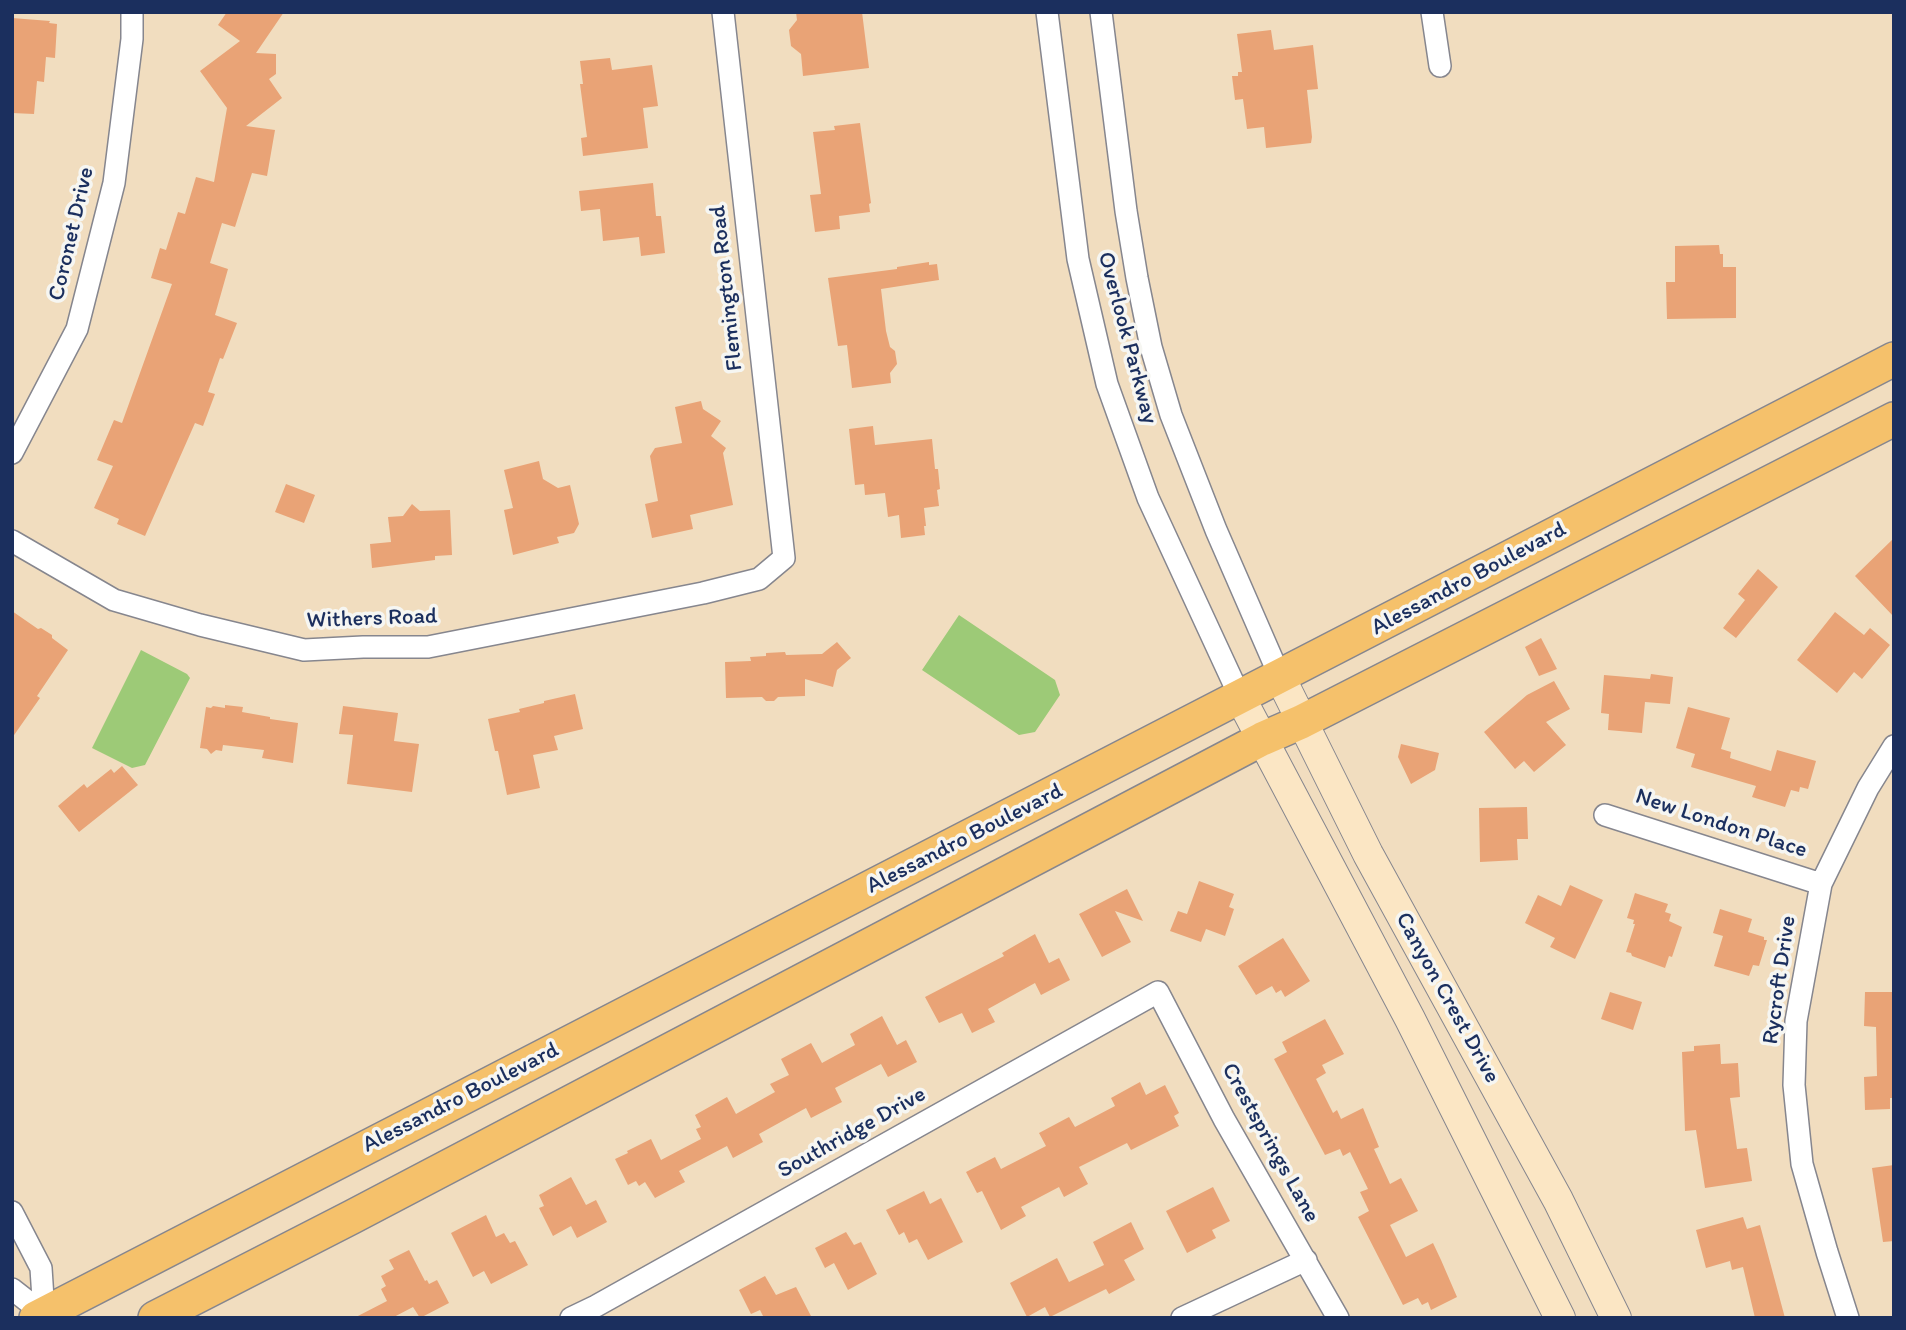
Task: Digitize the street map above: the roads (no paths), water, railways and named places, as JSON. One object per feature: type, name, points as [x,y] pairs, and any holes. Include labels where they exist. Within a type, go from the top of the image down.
[{"type":"main road","name":"Alessandro Boulevard","points":[[42,1316],[1894,359]]},
{"type":"main road","points":[[155,1318],[1262,739],[1301,722],[1894,419]]},
{"type":"main road","name":"Canyon Crest Drive","points":[[1280,677],[1374,866],[1558,1200],[1616,1318]]},
{"type":"main road","name":"Canyon Crest Drive","points":[[1240,697],[1410,1019],[1560,1318]]},
{"type":"street","name":"Coronet Drive","points":[[12,453],[77,329],[114,183],[132,39],[132,12]]},
{"type":"street","name":"Flemington Road","points":[[723,12],[784,558]]},
{"type":"street","name":"Overlook Parkway","points":[[1047,12],[1078,259],[1107,384],[1148,498],[1240,697]]},
{"type":"street","name":"Overlook Parkway","points":[[1101,12],[1126,211],[1152,347],[1171,415],[1216,530],[1280,677]]},
{"type":"street","points":[[1432,12],[1440,66]]},
{"type":"street","name":"Withers Road","points":[[12,541],[114,600],[200,625],[304,650],[428,647],[703,593],[759,579],[784,558]]},
{"type":"street","name":"Rycroft Drive","points":[[1848,1318],[1802,1164],[1794,1085],[1796,1021],[1821,884],[1868,788],[1894,746]]},
{"type":"street","name":"New London Place","points":[[1605,815],[1821,884]]},
{"type":"street","name":"Crestsprings Lane","points":[[1158,992],[1224,1119],[1338,1318]]},
{"type":"street","name":"Southridge Drive","points":[[571,1318],[598,1312],[1158,992]]},
{"type":"street","points":[[12,1212],[41,1268],[42,1316]]},
{"type":"street","points":[[1182,1318],[1306,1260]]},
{"type":"street","points":[[12,1289],[42,1316]]}]
